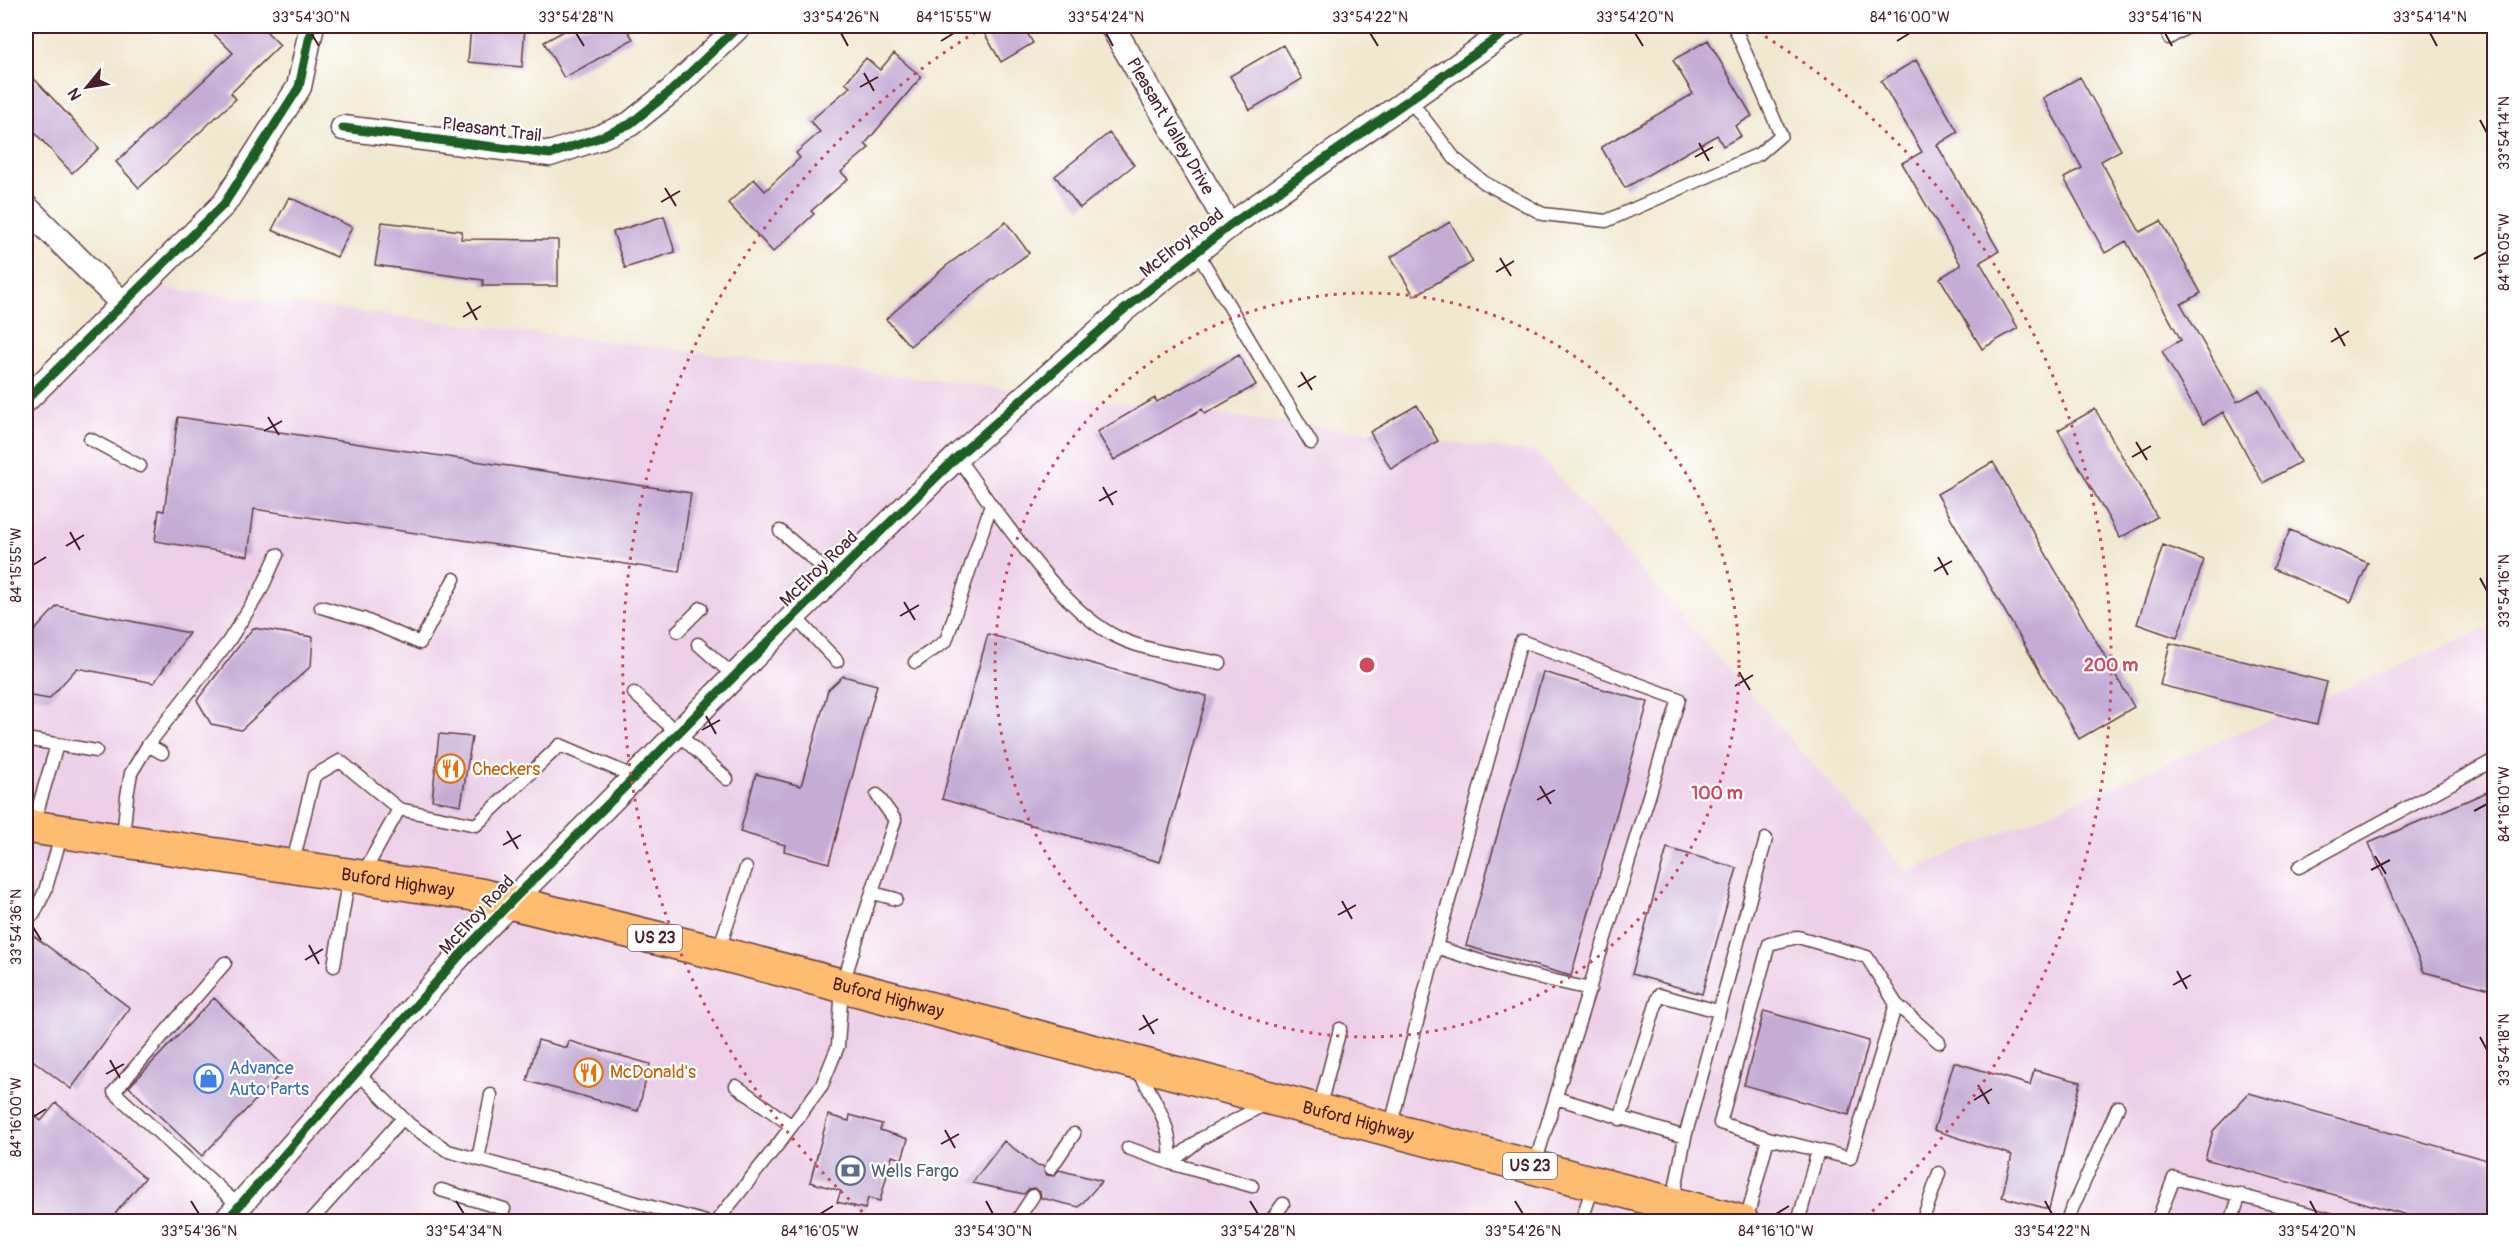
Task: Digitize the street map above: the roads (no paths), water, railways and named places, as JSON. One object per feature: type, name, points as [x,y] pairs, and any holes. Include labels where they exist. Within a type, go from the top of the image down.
[{"type":"main road","name":"Buford Highway","points":[[36,830],[480,895],[718,953],[1594,1183],[1671,1213],[1744,1221]]},
{"type":"street","points":[[26,400],[224,204],[299,87],[311,30],[308,26]]},
{"type":"street","name":"Pleasant Trail","points":[[343,128],[550,154],[598,138],[630,124],[671,91],[739,26]]},
{"type":"street","name":"Pleasant Valley Drive","points":[[1112,26],[1229,226]]},
{"type":"street","name":"McElroy Road","points":[[232,1214],[461,954],[794,616],[957,457],[1121,312],[1229,226],[1514,26]]},
{"type":"street","points":[[26,207],[122,303]]},
{"type":"lane","points":[[1409,99],[1455,159],[1485,183],[1543,214],[1606,220],[1759,154],[1781,135],[1734,26]]},
{"type":"lane","points":[[2169,38],[2189,26]]},
{"type":"lane","points":[[1197,252],[1311,443]]},
{"type":"lane","points":[[90,439],[140,465]]},
{"type":"lane","points":[[957,457],[991,505],[1056,588],[1085,614],[1117,637],[1220,663]]},
{"type":"lane","points":[[915,662],[946,641],[991,505]]},
{"type":"lane","points":[[780,531],[834,578]]},
{"type":"lane","points":[[123,841],[131,773],[148,745],[228,642],[261,590],[277,555]]},
{"type":"lane","points":[[321,607],[363,619],[420,643],[454,579]]},
{"type":"lane","points":[[678,631],[701,608]]},
{"type":"lane","points":[[794,616],[837,661]]},
{"type":"lane","points":[[1389,1129],[1436,947],[1521,641],[1679,699],[1534,1167]]},
{"type":"lane","points":[[698,644],[735,676]]},
{"type":"lane","points":[[634,693],[727,779]]},
{"type":"lane","points":[[26,739],[96,751]]},
{"type":"lane","points":[[26,916],[34,914],[45,891],[36,830],[57,745]]},
{"type":"lane","points":[[148,745],[162,753]]},
{"type":"lane","points":[[292,866],[314,776],[340,760],[399,810],[476,825],[560,745],[635,777]]},
{"type":"lane","points":[[2299,867],[2494,760]]},
{"type":"lane","points":[[716,1221],[822,1085],[838,1046],[842,986],[895,820],[877,795]]},
{"type":"lane","points":[[334,966],[355,875],[399,810]]},
{"type":"lane","points":[[1671,1213],[1685,1137],[1766,840]]},
{"type":"lane","points":[[718,953],[746,868]]},
{"type":"lane","points":[[873,892],[896,899]]},
{"type":"lane","points":[[1896,1004],[1850,1158],[1768,1138],[1720,1123],[1769,944],[1798,937],[1868,957],[1896,1004],[1939,1042]]},
{"type":"lane","points":[[1436,947],[1511,971],[1590,990]]},
{"type":"lane","points":[[225,963],[114,1092],[232,1214]]},
{"type":"lane","points":[[1620,1119],[1659,995],[1718,1011]]},
{"type":"lane","points":[[1319,1110],[1340,1029]]},
{"type":"lane","points":[[1134,1062],[1166,1127],[1172,1150],[1170,1163]]},
{"type":"lane","points":[[358,1073],[403,1118],[448,1150],[706,1221]]},
{"type":"lane","points":[[736,1086],[792,1126]]},
{"type":"lane","points":[[477,1159],[491,1095]]},
{"type":"lane","points":[[1556,1098],[1685,1137]]},
{"type":"lane","points":[[1170,1163],[1202,1138],[1275,1099]]},
{"type":"lane","points":[[2066,1221],[2118,1107]]},
{"type":"lane","points":[[310,1221],[403,1118]]},
{"type":"lane","points":[[1051,1168],[1074,1134]]},
{"type":"lane","points":[[1744,1221],[1768,1138]]},
{"type":"lane","points":[[1128,1148],[1170,1163],[1252,1186]]},
{"type":"lane","points":[[1798,1221],[1818,1150]]},
{"type":"lane","points":[[1922,1221],[1939,1173]]},
{"type":"lane","points":[[2157,1221],[2174,1178],[2340,1221]]},
{"type":"lane","points":[[1581,1221],[1594,1183]]},
{"type":"lane","points":[[441,1190],[504,1209]]},
{"type":"lane","points":[[2231,1221],[2240,1194]]},
{"type":"lane","points":[[1016,1221],[1033,1196]]},
{"type":"lane","points":[[1270,1221],[1283,1204]]},
{"type":"place","name":"Checkers","points":[[451,769]]},
{"type":"place","name":"McDonald's","points":[[589,1072]]},
{"type":"place","name":"Advance Auto Parts","points":[[208,1078]]},
{"type":"place","name":"Wells Fargo","points":[[850,1171]]}]
